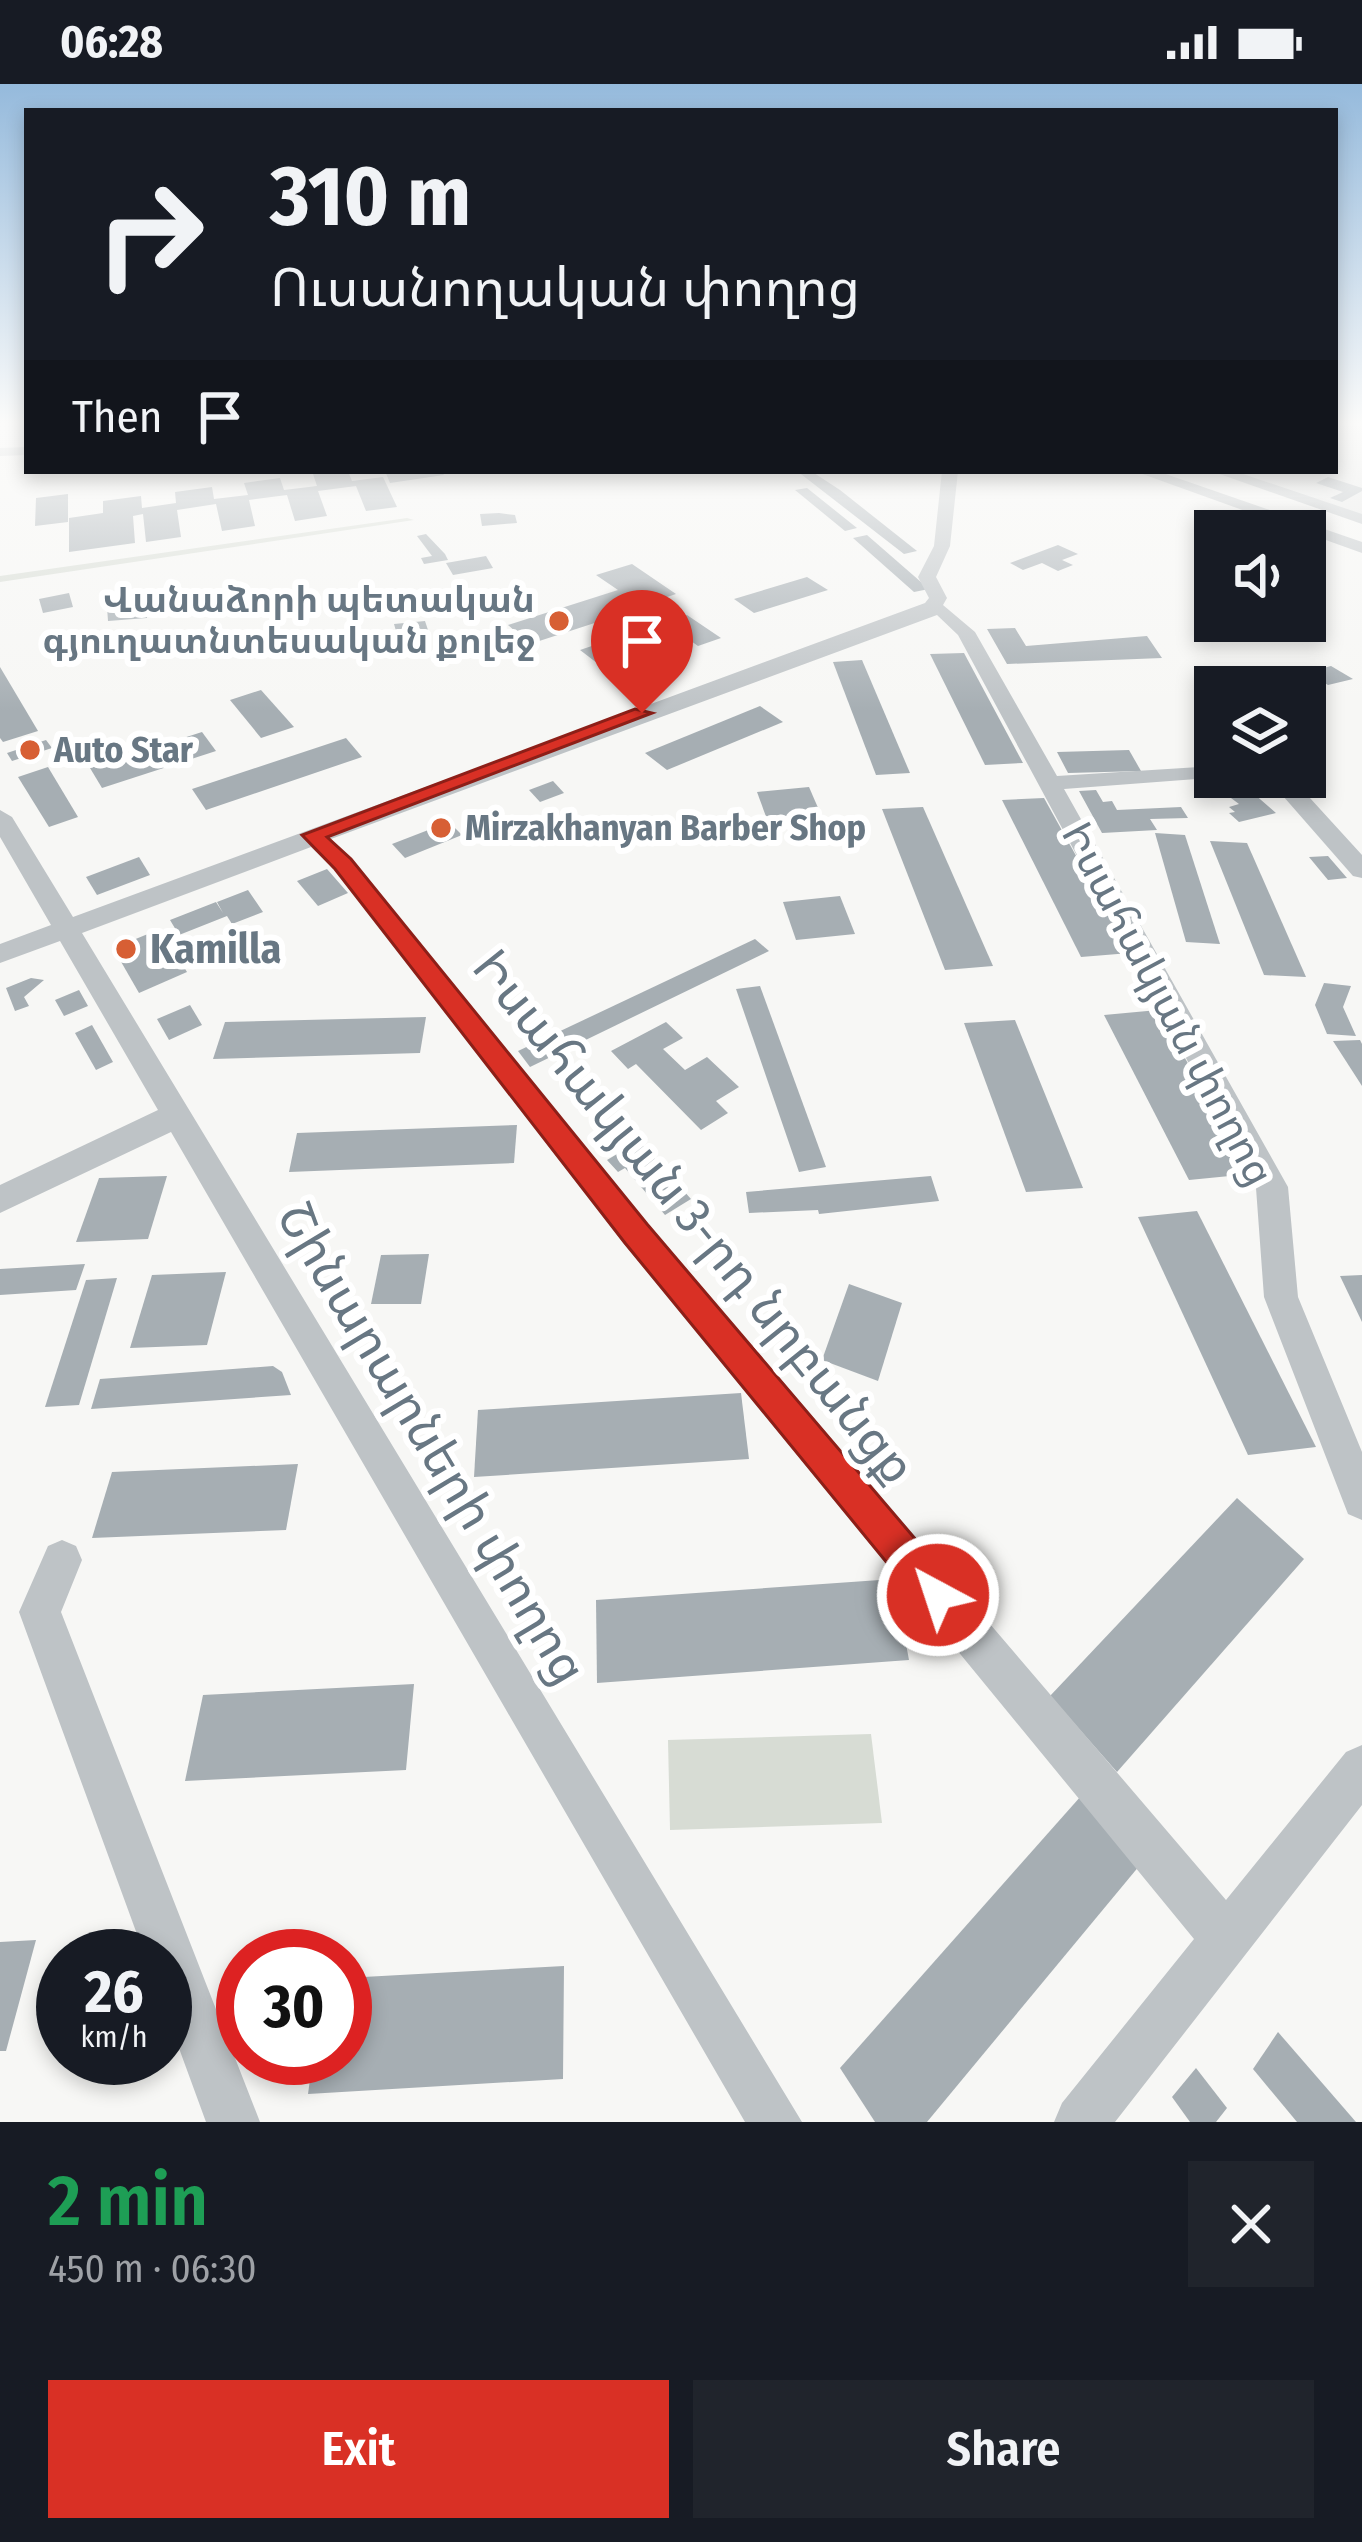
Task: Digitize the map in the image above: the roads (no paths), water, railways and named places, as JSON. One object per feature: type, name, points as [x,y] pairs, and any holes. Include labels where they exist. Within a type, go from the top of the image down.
[{"type":"street","points":[[0,954],[932,607],[938,598],[927,577],[942,546],[945,521]]},
{"type":"street","points":[[1285,521],[1362,548]]},
{"type":"street","name":"Իսահակյան փողոց","points":[[932,607],[944,611],[966,632],[1272,1187],[1281,1297],[1362,1500]]},
{"type":"street","points":[[1049,783],[1194,773]]},
{"type":"street","points":[[1298,798],[1362,870]]},
{"type":"street","name":"Շինարարների փողոց","points":[[0,817],[775,2122]]},
{"type":"street","name":"Իսահակյան 3-րդ նրբանցք","points":[[313,835],[343,864],[636,1234],[1228,1941]]},
{"type":"street","points":[[0,1200],[175,1116]]},
{"type":"street","points":[[62,1560],[40,1612],[233,2122]]},
{"type":"street","points":[[1081,2122],[1362,1768]]},
{"type":"place","name":"Վանաձորի պետական գյուղատնտեսական քոլեջ","points":[[559,621]]},
{"type":"place","name":"Auto Star","points":[[30,750]]},
{"type":"place","name":"Mirzakhanyan Barber Shop","points":[[441,828]]},
{"type":"place","name":"Kamilla","points":[[126,949]]}]
